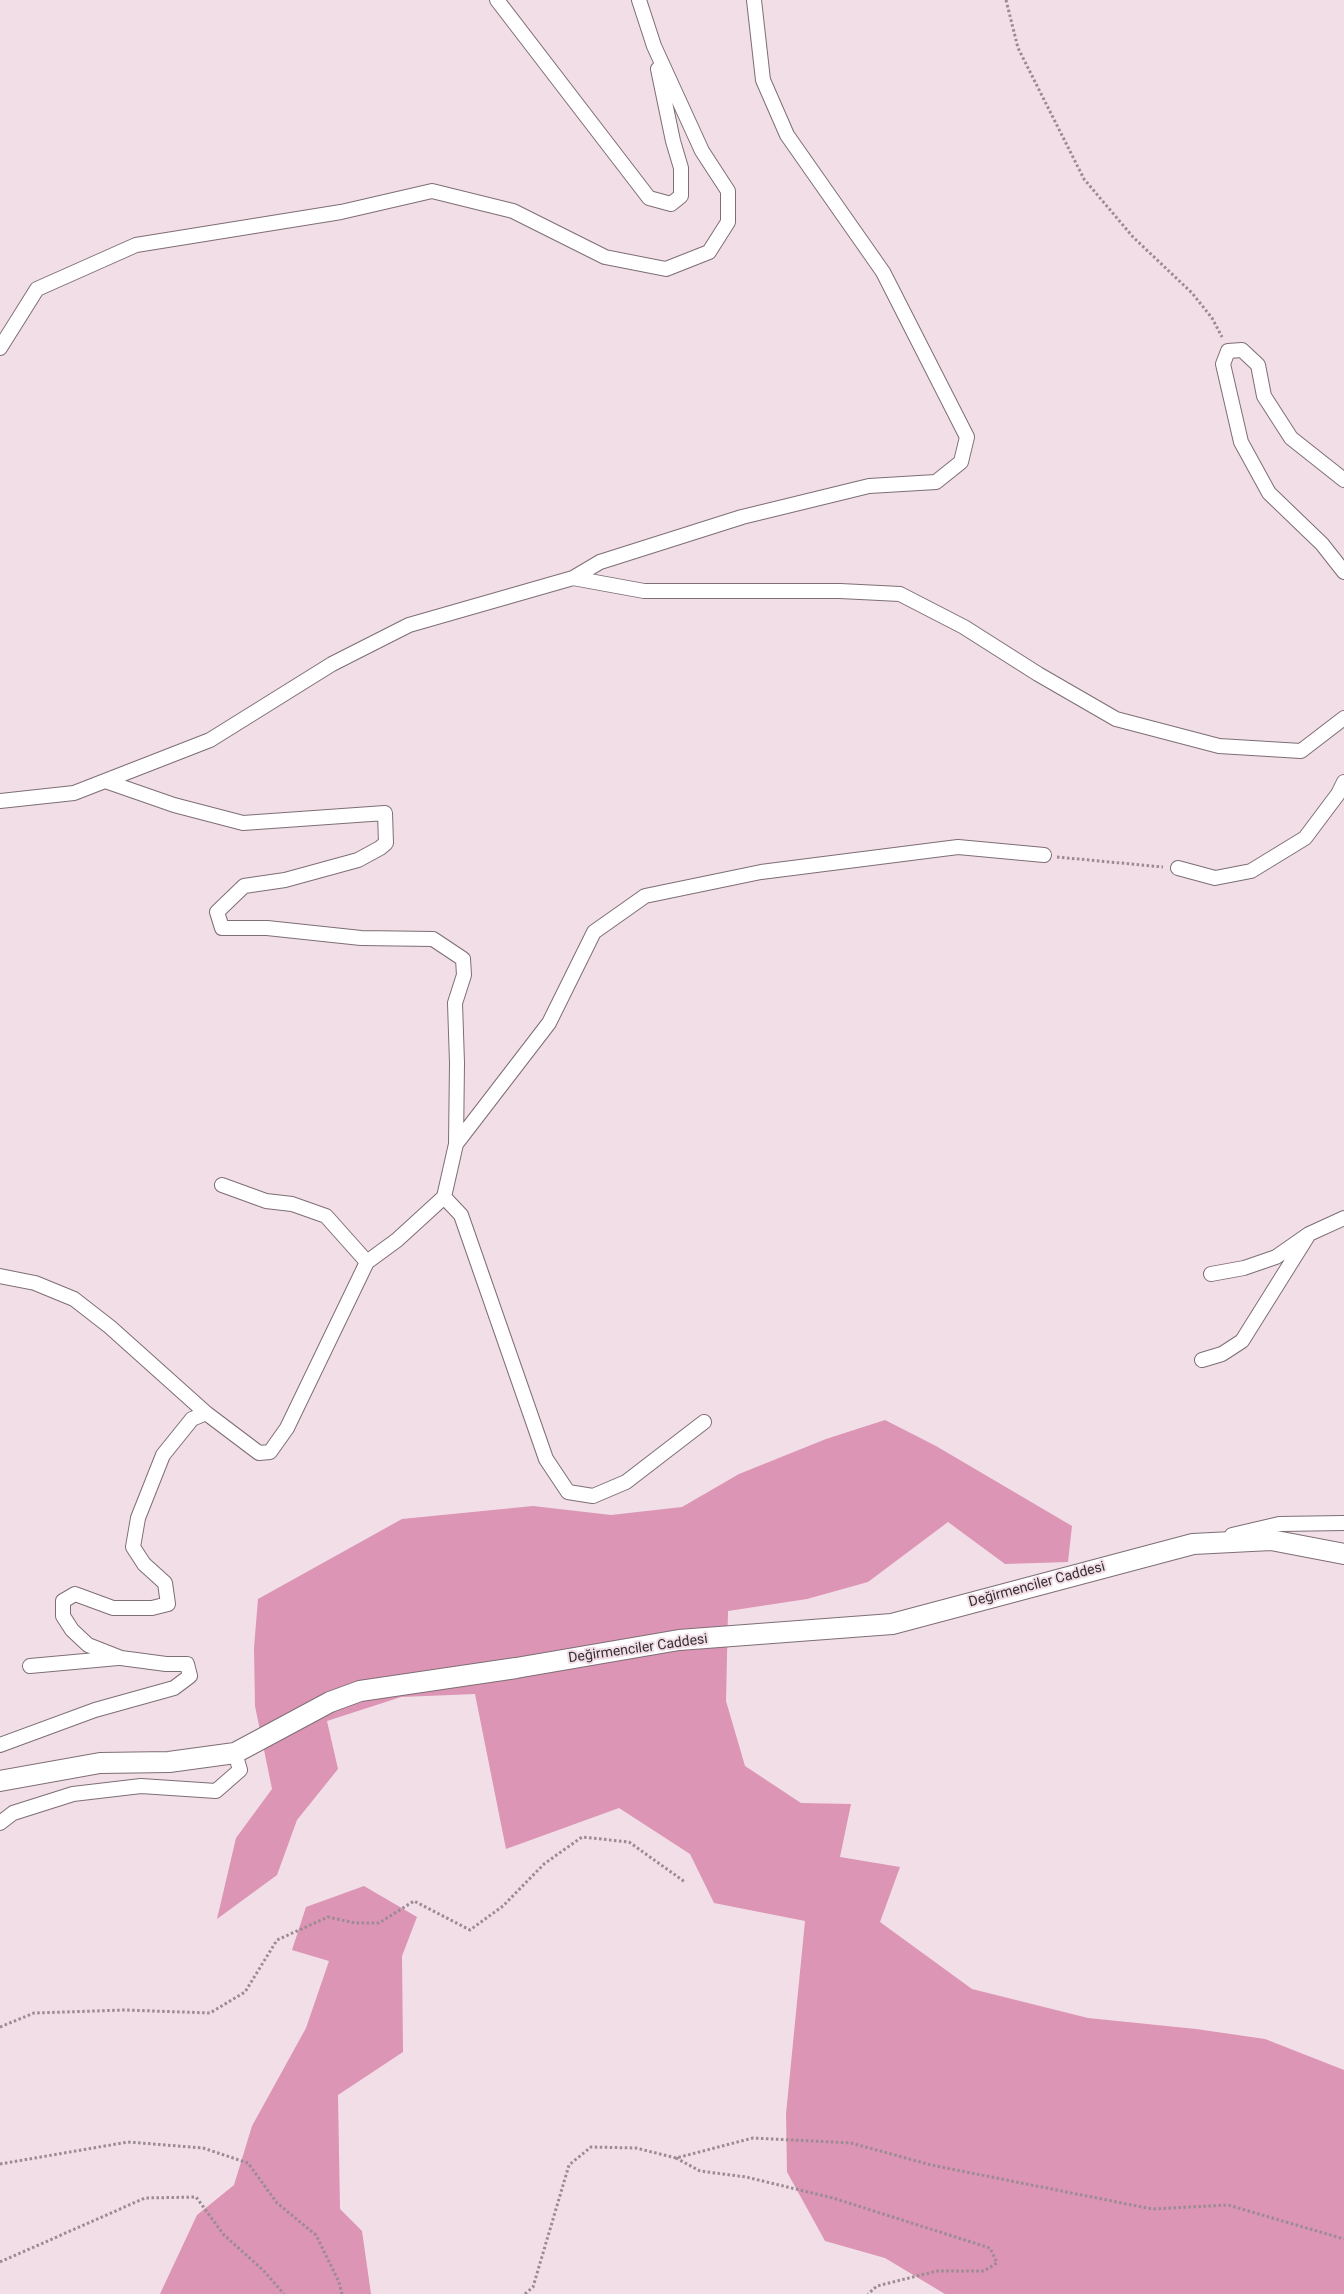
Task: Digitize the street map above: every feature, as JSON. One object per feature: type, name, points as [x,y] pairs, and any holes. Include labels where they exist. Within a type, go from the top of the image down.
[{"type":"main road","name":"Değirmenciler Caddesi","points":[[0,1782],[100,1762],[169,1762],[235,1753],[330,1702],[360,1691],[516,1668],[679,1640],[892,1624],[1192,1544],[1271,1540],[1344,1554]]},
{"type":"street","points":[[496,0],[650,198],[671,204],[681,196],[681,168],[673,141],[654,46]]},
{"type":"street","points":[[0,348],[37,289],[136,245],[341,212],[432,191],[513,211],[605,256],[666,269],[710,252],[728,222],[728,190],[702,151],[654,46],[639,0]]},
{"type":"street","points":[[0,800],[74,793],[210,740],[332,664],[409,625],[573,578],[600,562],[742,517],[869,486],[936,482],[961,462],[967,437],[883,272],[786,135],[762,80],[754,0]]},
{"type":"street","points":[[1344,480],[1292,438],[1264,396],[1258,365],[1242,350],[1228,351],[1223,364],[1241,442],[1269,493],[1322,544],[1344,572]]},
{"type":"street","points":[[573,578],[644,591],[840,591],[900,594],[964,627],[1038,674],[1116,719],[1219,746],[1301,751],[1344,718]]},
{"type":"street","points":[[0,1276],[35,1282],[74,1299],[110,1327],[206,1413],[259,1453],[270,1452],[287,1428],[367,1262],[397,1240],[444,1197],[456,1144],[457,1062],[455,1003],[464,975],[463,959],[432,940],[361,938],[267,928],[222,928],[217,912],[244,886],[285,880],[358,860],[380,848],[386,842],[385,813],[243,823],[174,805],[104,781]]},
{"type":"street","points":[[1178,868],[1215,878],[1251,871],[1305,838],[1338,794],[1344,782]]},
{"type":"street","points":[[456,1144],[549,1023],[594,932],[645,896],[761,872],[958,847],[1044,855]]},
{"type":"street","points":[[222,1185],[266,1202],[292,1204],[326,1216],[367,1262]]},
{"type":"street","points":[[444,1197],[461,1215],[546,1459],[568,1492],[593,1496],[626,1482],[704,1422]]},
{"type":"street","points":[[1211,1274],[1244,1268],[1276,1257],[1309,1234],[1344,1218]]},
{"type":"street","points":[[1202,1360],[1222,1354],[1242,1341],[1309,1234]]},
{"type":"street","points":[[121,1658],[88,1645],[72,1630],[63,1616],[63,1601],[75,1594],[113,1608],[152,1608],[168,1604],[165,1583],[144,1564],[133,1547],[138,1518],[163,1455],[192,1419],[206,1413]]},
{"type":"street","points":[[1192,1544],[1279,1524],[1344,1523]]},
{"type":"street","points":[[0,1745],[95,1710],[174,1688],[190,1676],[187,1664],[166,1664],[121,1658],[30,1666]]},
{"type":"street","points":[[0,1824],[13,1813],[73,1794],[141,1786],[216,1791],[240,1770],[235,1753]]},
{"type":"path","points":[[1006,0],[1018,48],[1084,179],[1133,237],[1192,293],[1212,318],[1228,351]]},
{"type":"path","points":[[1044,855],[1178,868]]},
{"type":"path","points":[[0,2028],[34,2013],[125,2010],[210,2014],[245,1992],[277,1940],[328,1917],[355,1923],[379,1923],[414,1902],[470,1930],[503,1906],[544,1864],[582,1836],[629,1842],[685,1882]]},
{"type":"path","points":[[676,2158],[753,2138],[851,2143],[931,2165],[1152,2209],[1228,2205],[1344,2239]]},
{"type":"path","points":[[0,2164],[128,2142],[203,2148],[248,2163],[277,2203],[316,2235],[339,2282],[342,2294]]},
{"type":"path","points":[[525,2294],[533,2287],[569,2165],[591,2147],[636,2148],[676,2158],[700,2171],[746,2177],[833,2198],[990,2248],[997,2263],[984,2271],[937,2271],[878,2286],[868,2294]]},
{"type":"path","points":[[0,2262],[145,2198],[196,2197],[224,2235],[263,2270],[284,2294]]},
{"type":"shaded area","points":[[885,1420],[936,1446],[1072,1526],[1068,1562],[1005,1564],[948,1522],[868,1582],[807,1599],[728,1611],[726,1701],[745,1766],[801,1803],[851,1804],[840,1857],[900,1867],[880,1922],[972,1989],[1088,2018],[1196,2029],[1265,2039],[1344,2070],[1344,2294],[945,2294],[885,2258],[825,2241],[787,2172],[786,2114],[805,1921],[714,1903],[690,1854],[619,1808],[506,1849],[475,1694],[401,1697],[327,1721],[338,1769],[297,1820],[277,1875],[217,1919],[236,1838],[272,1789],[255,1706],[254,1648],[258,1599],[402,1519],[533,1506],[611,1515],[682,1507],[739,1474],[826,1439]]},
{"type":"shaded area","points":[[364,1886],[417,1917],[402,1956],[403,2052],[338,2095],[340,2209],[362,2231],[371,2294],[160,2294],[197,2215],[234,2185],[252,2126],[306,2028],[329,1961],[292,1950],[306,1907]]}]
